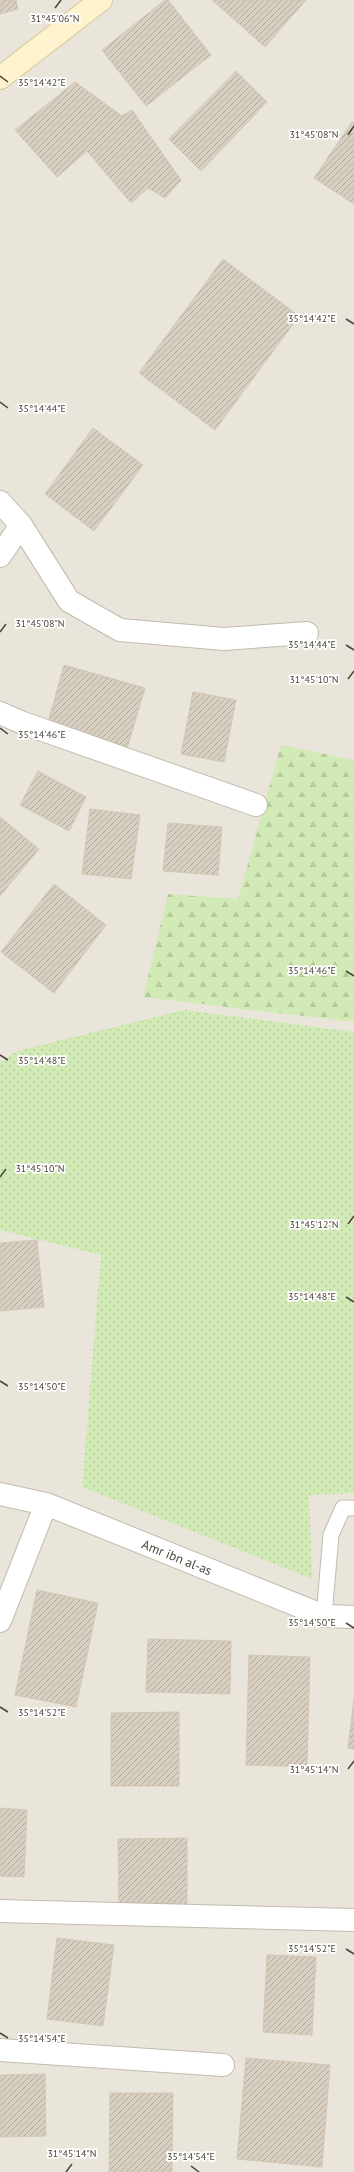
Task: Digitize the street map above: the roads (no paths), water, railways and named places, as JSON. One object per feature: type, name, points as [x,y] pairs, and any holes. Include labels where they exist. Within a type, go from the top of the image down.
[{"type":"street","points":[[0,78],[101,0]]},
{"type":"street","points":[[0,502],[21,525],[69,601],[120,630],[224,639],[307,633]]},
{"type":"street","points":[[0,556],[21,525]]},
{"type":"street","points":[[0,713],[23,723],[256,805]]},
{"type":"street","name":"Amr ibn al-as","points":[[0,1494],[46,1504],[324,1616],[354,1617]]},
{"type":"street","points":[[0,1621],[46,1504]]},
{"type":"street","points":[[0,1911],[354,1920]]},
{"type":"street","points":[[0,2050],[223,2065]]},
{"type":"lane","points":[[324,1616],[331,1535],[343,1508],[354,1508]]}]
